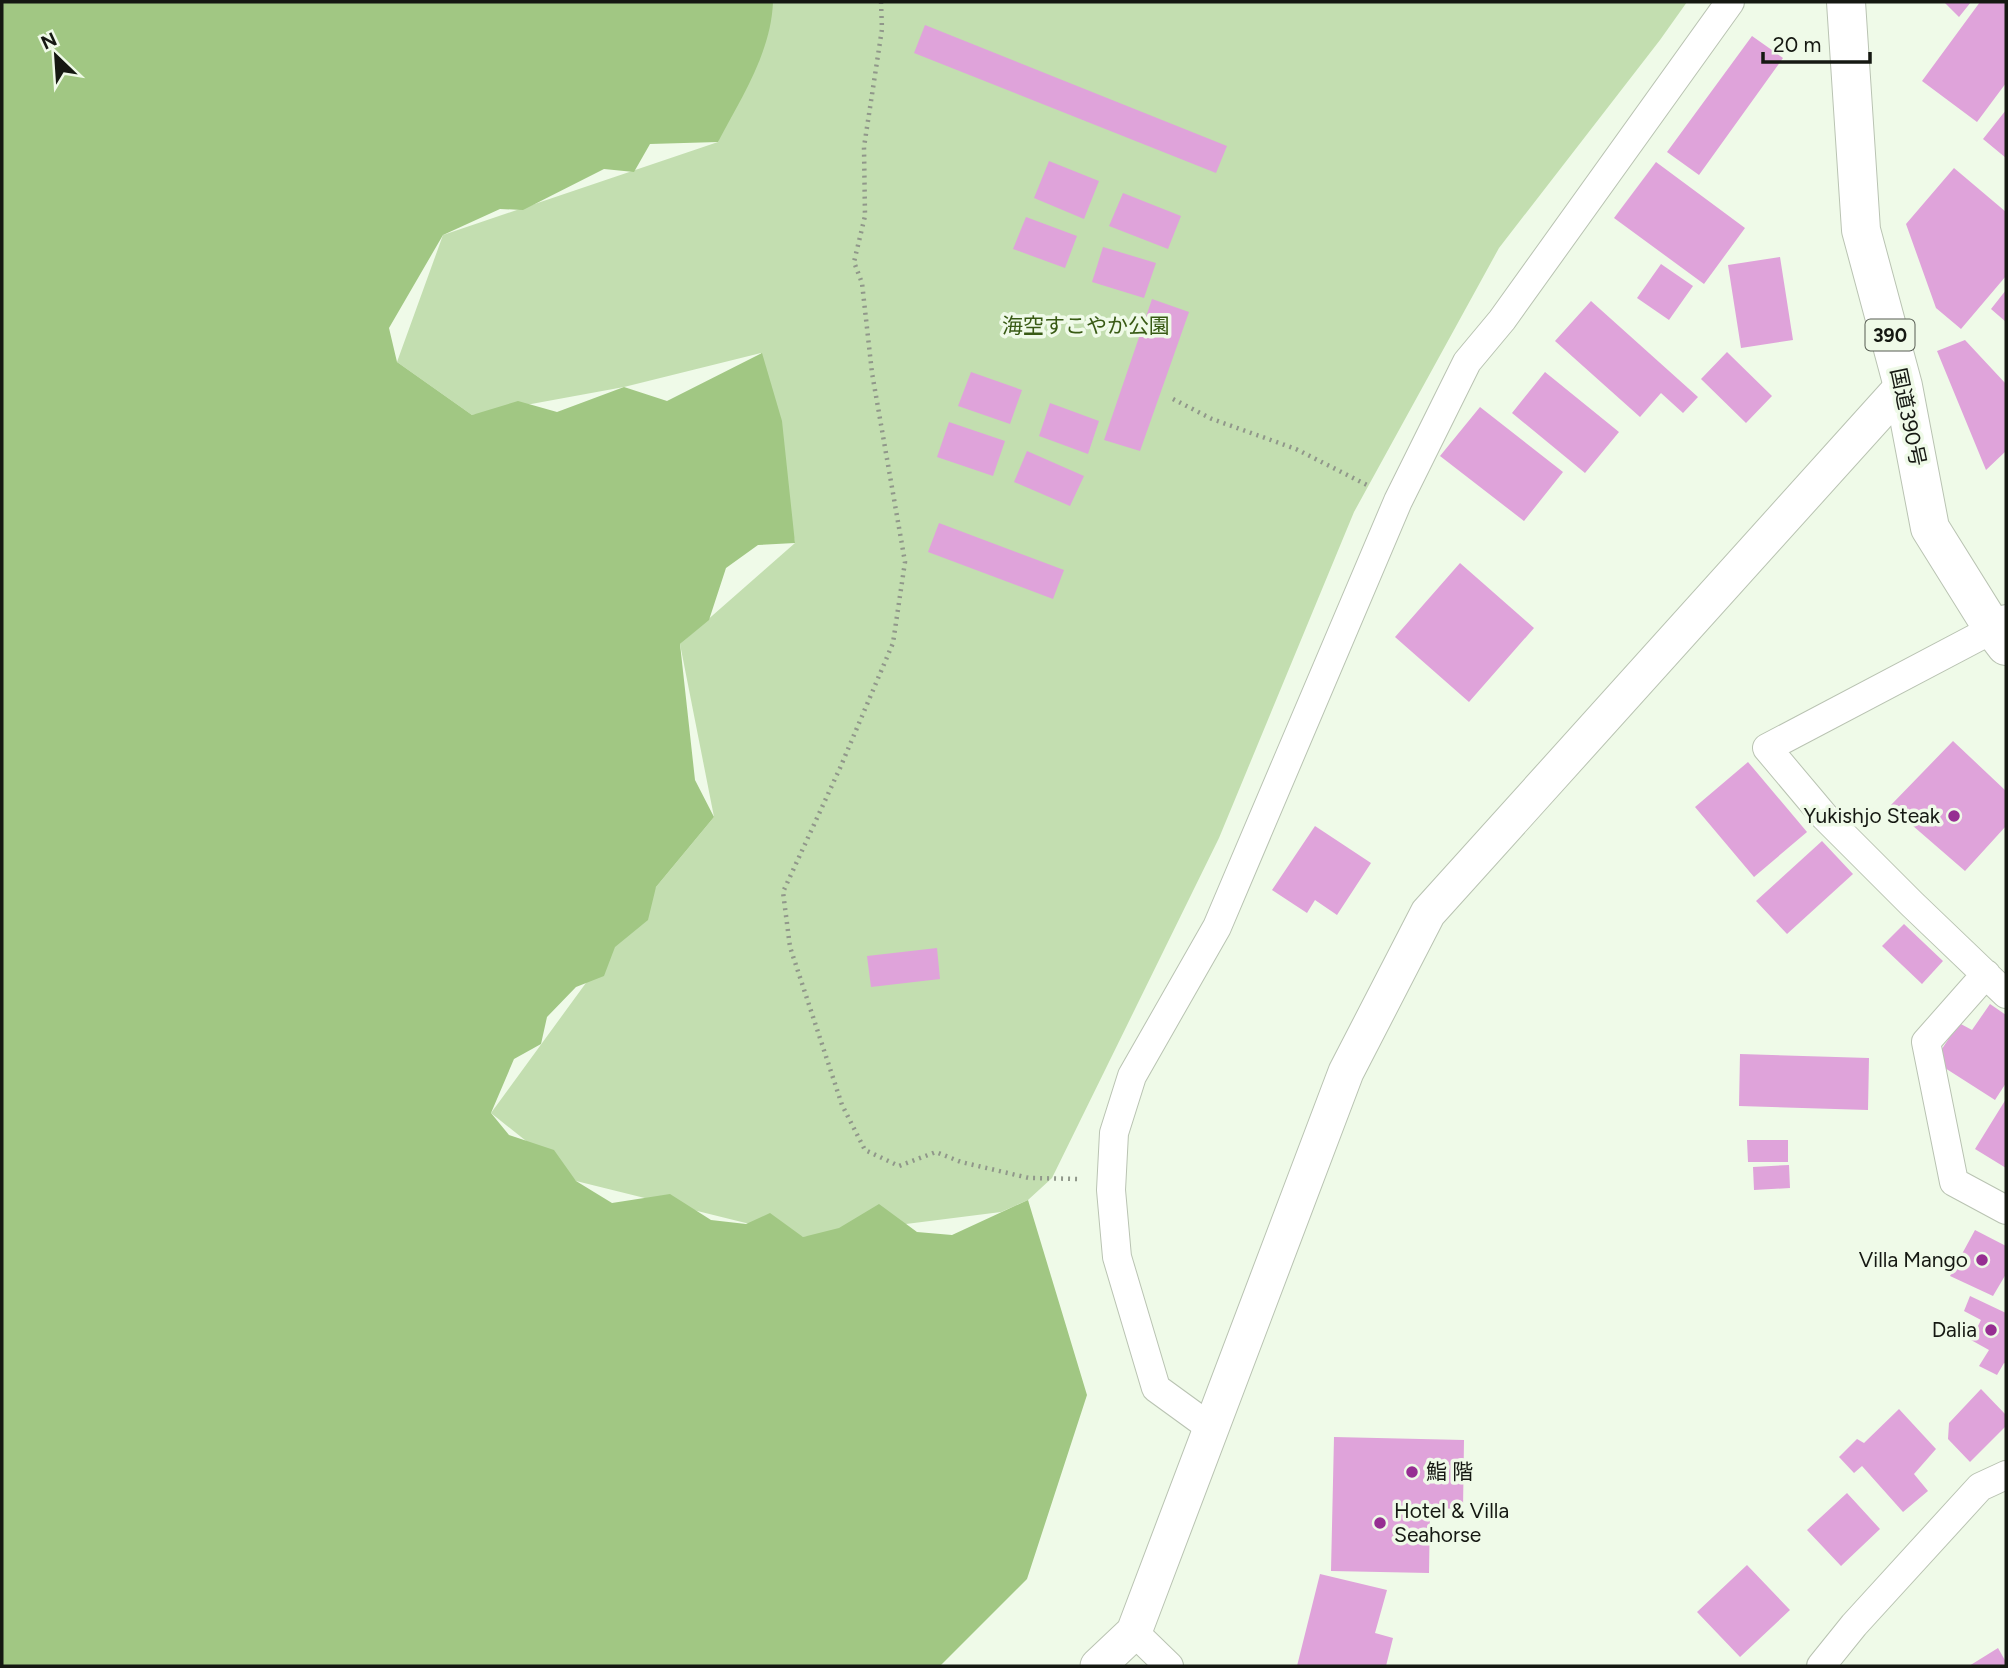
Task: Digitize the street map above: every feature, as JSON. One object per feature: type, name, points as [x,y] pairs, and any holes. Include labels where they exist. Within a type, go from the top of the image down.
[{"type":"highway","name":"国道390号","points":[[1846,2],[1861,230],[1903,386],[1930,528],[2002,631]]},
{"type":"street","points":[[1211,1428],[1156,1388],[1117,1257],[1112,1180],[1114,1133],[1132,1076],[1217,928],[1398,501],[1467,362],[1510,309],[1730,2]]},
{"type":"street","points":[[1098,1666],[1134,1632],[1346,1072],[1429,913],[1903,386]]},
{"type":"street","points":[[2002,631],[1767,748],[1825,817],[2006,994]]},
{"type":"street","points":[[1986,974],[1926,1042],[1954,1182],[2006,1210]]},
{"type":"street","points":[[1821,1666],[1854,1625],[1980,1487],[2006,1475]]},
{"type":"street","points":[[1134,1632],[1169,1666]]},
{"type":"path","points":[[881,2],[882,29],[864,147],[865,216],[855,262],[862,283],[872,373],[905,562],[893,643],[783,892],[790,947],[842,1105],[865,1150],[899,1166],[936,1152],[961,1162],[1029,1178],[1112,1180]]},
{"type":"path","points":[[1173,399],[1212,419],[1296,449],[1398,501]]},
{"type":"green space","name":"海空すこやか公園","points":[[751,2],[1687,2],[1499,248],[1354,512],[1219,838],[1052,1178],[1028,1200],[1001,1212],[803,1237],[576,1181],[491,1113],[656,887],[714,817],[680,644],[795,543],[761,353],[624,387],[472,415],[397,362],[443,235],[718,142]]},
{"type":"shaded area","points":[[2,2],[773,2],[761,57],[718,142],[650,144],[634,172],[604,169],[523,210],[500,209],[443,235],[389,328],[397,362],[472,415],[518,401],[557,412],[624,387],[667,401],[762,353],[782,421],[795,543],[758,545],[726,568],[709,620],[680,644],[695,780],[714,817],[656,887],[648,920],[615,947],[604,976],[576,987],[547,1017],[541,1044],[514,1059],[491,1113],[509,1135],[554,1150],[576,1181],[612,1203],[670,1194],[711,1220],[746,1224],[770,1213],[803,1237],[839,1228],[879,1204],[917,1232],[952,1235],[1028,1200],[1087,1395],[1027,1579],[940,1666],[2,1666]]},
{"type":"building","points":[[1944,2],[1971,2],[1959,17]]},
{"type":"building","points":[[1980,2],[2006,2],[2006,83],[1977,122],[1922,81]]},
{"type":"building","points":[[925,25],[1227,146],[1216,173],[914,53]]},
{"type":"building","points":[[1752,36],[1783,58],[1699,175],[1667,152]]},
{"type":"building","points":[[2006,110],[2006,158],[1983,139]]},
{"type":"building","points":[[1049,161],[1099,181],[1084,219],[1034,198]]},
{"type":"building","points":[[1656,162],[1745,228],[1704,284],[1614,218]]},
{"type":"building","points":[[1954,168],[2006,212],[2006,276],[1961,329],[1936,308],[1906,224]]},
{"type":"building","points":[[1123,193],[1181,216],[1168,249],[1109,226]]},
{"type":"building","points":[[1026,217],[1077,236],[1065,268],[1013,249]]},
{"type":"building","points":[[1103,247],[1156,263],[1144,298],[1092,282]]},
{"type":"building","points":[[1780,257],[1793,340],[1741,348],[1728,265]]},
{"type":"building","points":[[1661,264],[1693,286],[1669,320],[1637,298]]},
{"type":"building","points":[[2006,290],[2006,322],[1991,309]]},
{"type":"building","points":[[1152,299],[1189,312],[1140,451],[1104,440]]},
{"type":"building","points":[[1591,301],[1698,397],[1683,413],[1661,393],[1640,417],[1555,341]]},
{"type":"building","points":[[1965,340],[2006,384],[2006,451],[1986,470],[1937,351]]},
{"type":"building","points":[[1727,352],[1772,396],[1746,423],[1701,379]]},
{"type":"building","points":[[971,372],[1022,390],[1010,424],[958,406]]},
{"type":"building","points":[[1545,372],[1619,432],[1585,473],[1512,413]]},
{"type":"building","points":[[1050,403],[1099,421],[1088,454],[1039,436]]},
{"type":"building","points":[[1480,407],[1563,472],[1524,521],[1440,456]]},
{"type":"building","points":[[949,422],[1005,441],[993,476],[937,457]]},
{"type":"building","points":[[1027,451],[1084,476],[1070,506],[1014,482]]},
{"type":"building","points":[[939,523],[1064,570],[1053,599],[928,552]]},
{"type":"building","points":[[1460,563],[1534,628],[1469,702],[1395,637]]},
{"type":"building","name":"Yukishjo Steak","points":[[1953,741],[2006,791],[2006,826],[1965,871],[1890,806]]},
{"type":"building","points":[[1748,762],[1807,832],[1754,877],[1695,807]]},
{"type":"building","points":[[1315,826],[1371,863],[1337,915],[1315,900],[1307,913],[1272,890]]},
{"type":"building","points":[[1822,841],[1853,874],[1787,934],[1756,901]]},
{"type":"building","points":[[1904,924],[1943,961],[1922,984],[1882,946]]},
{"type":"building","points":[[937,948],[940,979],[871,987],[867,956]]},
{"type":"building","points":[[1990,1004],[2006,1015],[2006,1083],[1995,1100],[1934,1061],[1959,1023],[1972,1030]]},
{"type":"building","points":[[1740,1054],[1869,1058],[1868,1110],[1739,1106]]},
{"type":"building","points":[[2006,1099],[2006,1168],[1975,1149]]},
{"type":"building","points":[[1747,1140],[1788,1140],[1788,1162],[1748,1162]]},
{"type":"building","points":[[1789,1165],[1790,1188],[1754,1190],[1753,1167]]},
{"type":"building","name":"Villa Mango","points":[[1975,1230],[2006,1246],[2006,1274],[1993,1296],[1950,1276]]},
{"type":"building","name":"Dalia","points":[[1970,1296],[2006,1313],[2006,1364],[2004,1363],[1997,1375],[1979,1366],[1989,1350],[1971,1340],[1981,1320],[1964,1311]]},
{"type":"building","points":[[1981,1389],[2006,1415],[2006,1426],[1970,1462],[1948,1439],[1949,1423]]},
{"type":"building","points":[[1899,1409],[1936,1449],[1914,1474],[1928,1491],[1903,1512],[1862,1466],[1854,1473],[1839,1457],[1857,1439],[1864,1443]]},
{"type":"building","points":[[1334,1437],[1464,1440],[1463,1509],[1430,1508],[1429,1573],[1331,1571]]},
{"type":"building","points":[[1847,1493],[1880,1529],[1841,1566],[1807,1530]]},
{"type":"building","points":[[1747,1565],[1790,1610],[1740,1657],[1697,1612]]},
{"type":"building","points":[[1320,1574],[1387,1590],[1375,1633],[1393,1638],[1386,1666],[1297,1666]]},
{"type":"building","points":[[1998,1648],[2006,1666],[1969,1666]]},
{"type":"place","name":"Yukishjo Steak","points":[[1954,816]]},
{"type":"place","name":"Villa Mango","points":[[1982,1260]]},
{"type":"place","name":"Dalia","points":[[1991,1330]]},
{"type":"place","name":"鮨 階","points":[[1412,1472]]},
{"type":"place","name":"Hotel & Villa Seahorse","points":[[1380,1523]]}]
